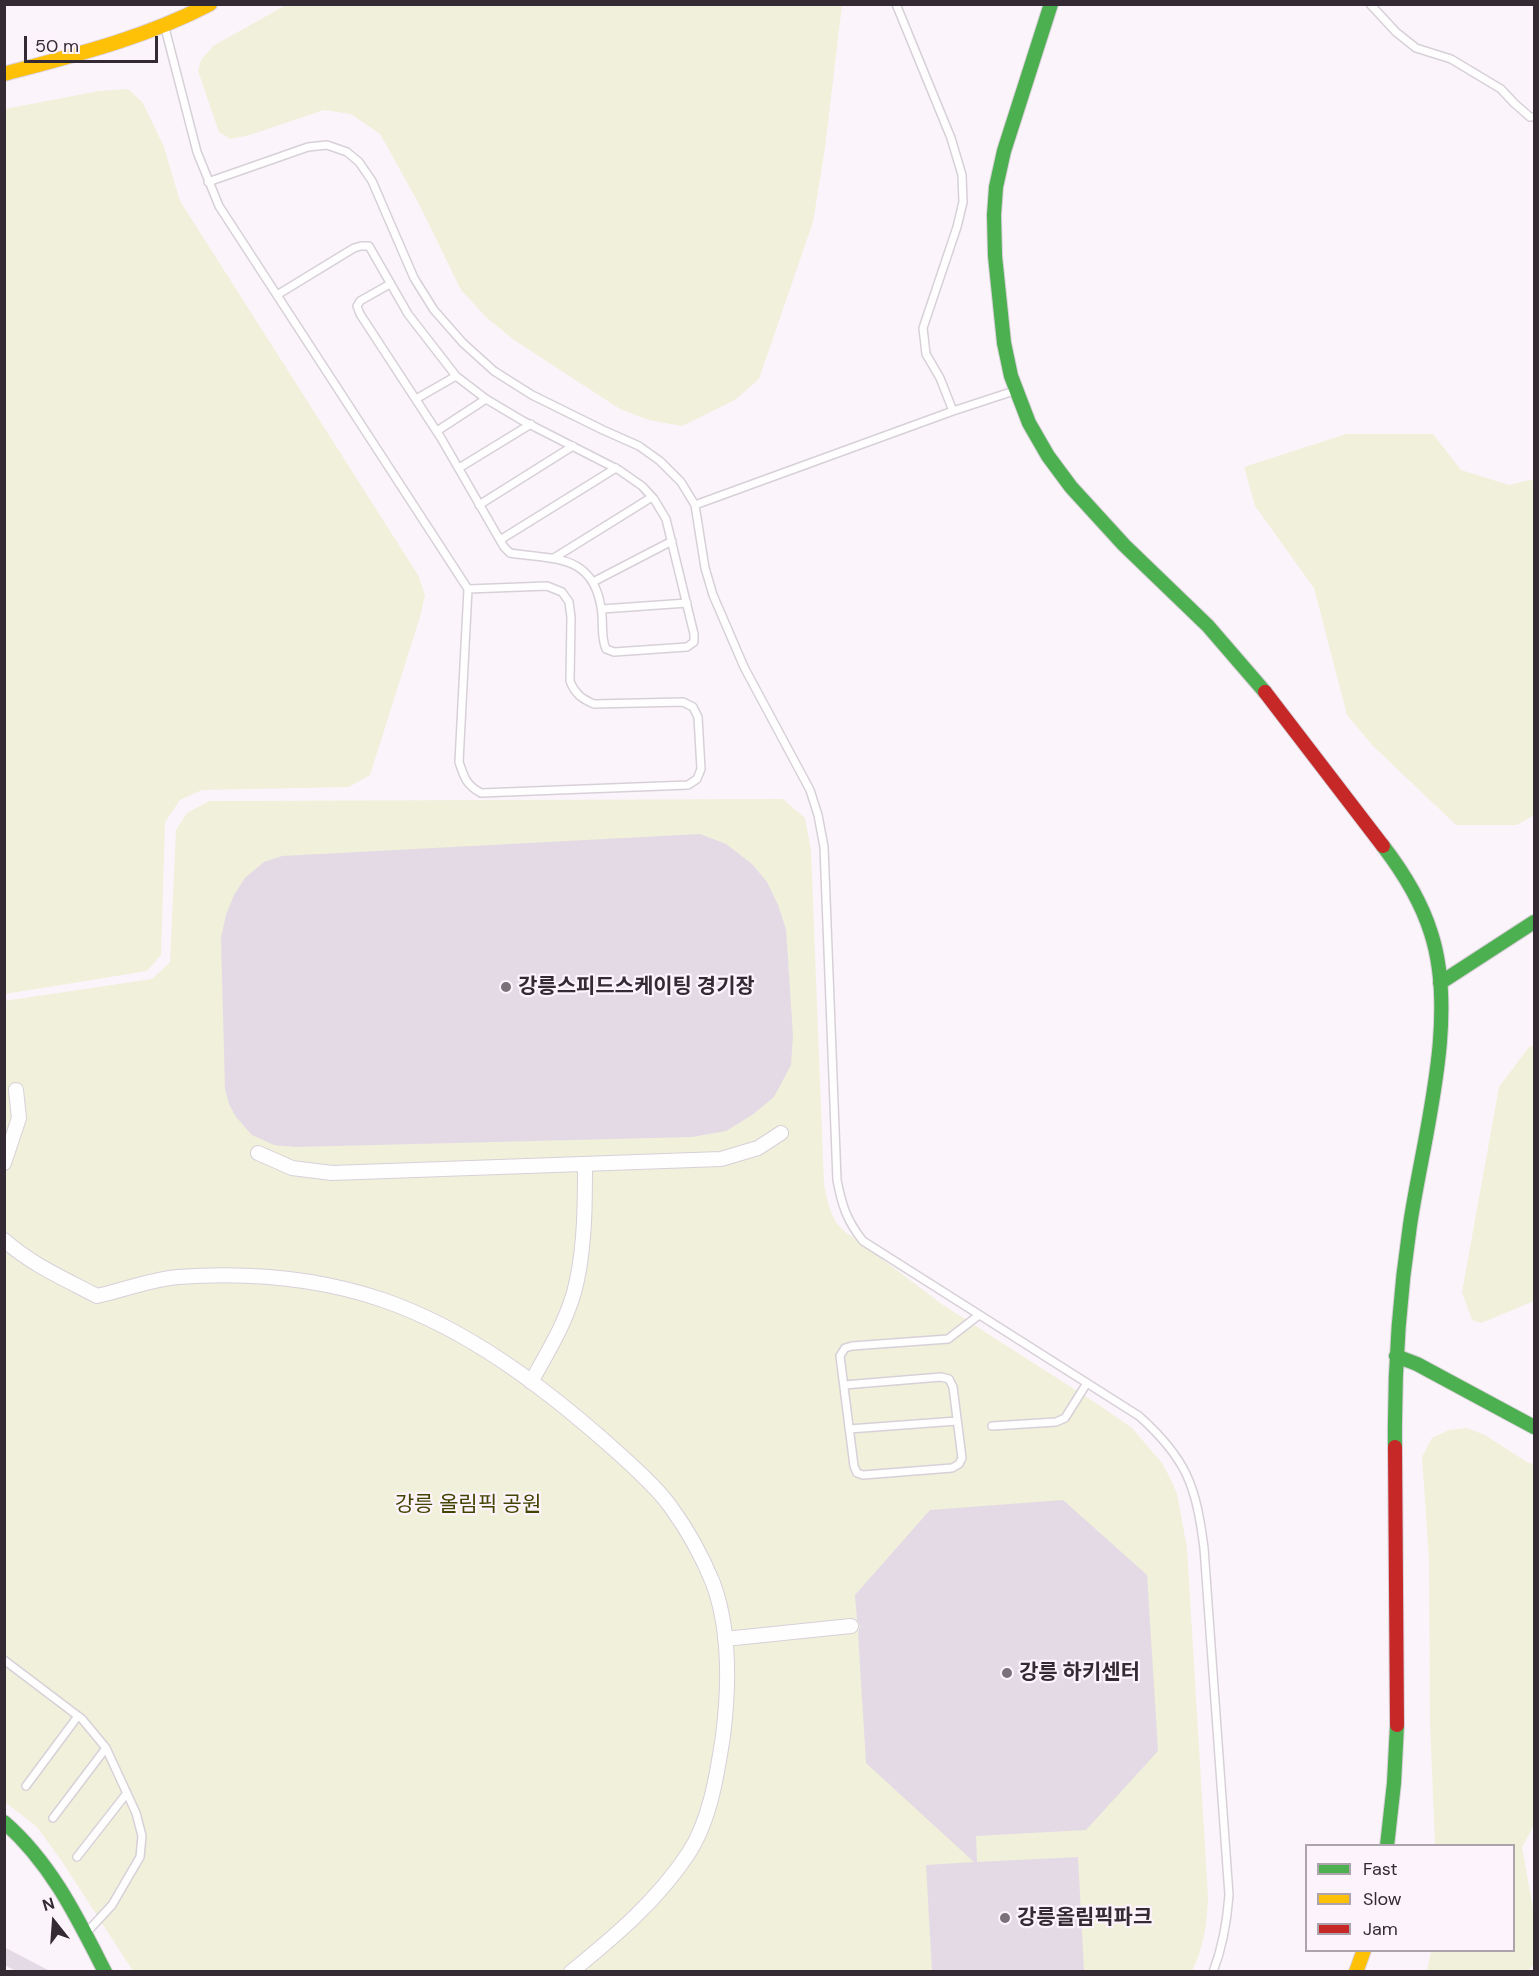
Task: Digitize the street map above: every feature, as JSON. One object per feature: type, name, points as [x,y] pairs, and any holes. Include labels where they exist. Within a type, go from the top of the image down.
[{"type":"street","points":[[4,74],[126,42],[165,28],[210,4]]},
{"type":"street","points":[[1051,4],[1007,135],[996,182],[993,230],[997,282],[1005,355],[1015,391],[1037,438],[1067,484],[1128,550],[1179,597],[1240,660],[1410,882],[1431,931],[1437,955],[1440,1023],[1432,1096],[1408,1231],[1396,1356],[1398,1705],[1396,1773],[1386,1844]]},
{"type":"street","points":[[1440,983],[1534,922]]},
{"type":"street","points":[[4,1163],[19,1118],[16,1090]]},
{"type":"street","points":[[258,1154],[292,1168],[332,1173],[721,1159],[758,1148],[781,1133]]},
{"type":"street","points":[[531,1382],[560,1331],[577,1281],[585,1224],[585,1164]]},
{"type":"street","points":[[4,1240],[20,1254],[44,1269],[97,1296],[176,1277],[260,1276],[312,1282],[383,1300],[450,1329],[556,1399],[621,1456],[668,1503],[694,1543],[713,1585],[725,1639],[728,1698],[720,1759],[704,1824],[689,1853],[660,1890],[628,1923],[571,1971]]},
{"type":"street","points":[[1396,1356],[1417,1364],[1534,1427]]},
{"type":"street","points":[[725,1639],[851,1626]]},
{"type":"street","points":[[4,1822],[24,1837],[50,1869],[105,1971]]},
{"type":"street","points":[[1356,1971],[1363,1952]]},
{"type":"lane","points":[[896,4],[951,138],[962,176],[963,202],[957,227],[923,328],[926,354],[940,378],[953,411]]},
{"type":"lane","points":[[1370,4],[1396,32],[1416,48],[1451,59],[1501,89],[1514,104],[1530,117],[1534,117]]},
{"type":"lane","points":[[165,28],[197,152],[219,206],[468,589],[459,762],[463,775],[471,787],[481,793],[687,785],[697,779],[701,770],[698,717],[693,707],[683,702],[594,704],[582,699],[574,691],[570,681],[572,617],[569,602],[562,592],[548,586],[468,589]]},
{"type":"lane","points":[[208,182],[308,147],[327,145],[347,152],[359,162],[372,181],[414,278],[434,310],[463,343],[494,371],[532,395],[639,446],[660,461],[681,482],[695,506],[705,568],[713,595],[744,667],[801,772],[818,815],[824,847],[837,1180],[849,1224],[863,1241],[1139,1416],[1174,1452],[1186,1472],[1199,1509],[1204,1548],[1229,1895],[1222,1946],[1213,1971]]},
{"type":"lane","points":[[277,295],[361,246],[369,246],[419,330],[456,376],[486,399],[616,468],[642,486],[652,497],[666,519],[687,603],[694,642],[687,647],[614,652],[606,649],[603,642],[602,609],[593,582],[581,567],[554,558],[510,553],[504,548],[437,431],[360,314],[357,306],[360,301],[390,284]]},
{"type":"lane","points":[[416,399],[456,376]]},
{"type":"lane","points":[[695,506],[953,411],[1015,391]]},
{"type":"lane","points":[[437,431],[486,399]]},
{"type":"lane","points":[[459,468],[531,424]]},
{"type":"lane","points":[[479,505],[573,446]]},
{"type":"lane","points":[[500,540],[616,468]]},
{"type":"lane","points":[[554,558],[652,497]]},
{"type":"lane","points":[[593,582],[672,541]]},
{"type":"lane","points":[[602,609],[687,603]]},
{"type":"lane","points":[[844,1386],[941,1377],[949,1379],[953,1387],[962,1458],[959,1464],[952,1468],[863,1475],[857,1473],[854,1466],[840,1356],[845,1348],[852,1346],[948,1339],[979,1315]]},
{"type":"lane","points":[[992,1426],[1056,1422],[1065,1418],[1087,1383]]},
{"type":"lane","points":[[849,1429],[957,1421]]},
{"type":"lane","points":[[4,1660],[78,1716],[106,1748],[136,1813],[142,1836],[140,1857],[112,1905],[85,1934]]},
{"type":"lane","points":[[26,1786],[78,1716]]},
{"type":"lane","points":[[53,1818],[106,1748]]},
{"type":"lane","points":[[77,1857],[127,1793]]},
{"type":"green space","points":[[286,5],[842,5],[825,148],[813,222],[759,379],[735,400],[682,426],[649,420],[620,409],[514,340],[487,318],[461,290],[419,204],[380,134],[351,114],[324,110],[250,135],[230,139],[219,132],[198,71],[201,60],[213,46]]},
{"type":"green space","points":[[128,89],[143,103],[164,147],[180,201],[418,575],[425,595],[370,775],[349,787],[202,790],[180,800],[165,822],[161,955],[147,971],[5,994],[5,109],[99,91]]},
{"type":"green space","points":[[1346,434],[1433,434],[1461,470],[1509,485],[1534,479],[1534,815],[1517,825],[1456,825],[1372,745],[1347,715],[1314,588],[1255,506],[1244,467]]},
{"type":"green space","name":"강릉 올림픽 공원","points":[[783,799],[805,818],[811,850],[824,1185],[836,1222],[846,1233],[943,1305],[1132,1428],[1162,1463],[1177,1494],[1187,1548],[1208,1897],[1204,1935],[1192,1971],[133,1971],[37,1827],[5,1802],[4,1001],[152,979],[170,962],[176,830],[187,813],[209,801]]},
{"type":"green space","points":[[1534,1045],[1534,1301],[1481,1323],[1472,1320],[1462,1292],[1499,1087],[1529,1047]]},
{"type":"green space","points":[[1467,1428],[1485,1435],[1534,1465],[1534,1825],[1522,1847],[1534,1914],[1534,1964],[1528,1971],[1427,1971],[1431,1952],[1515,1952],[1515,1844],[1435,1844],[1430,1723],[1429,1559],[1422,1457],[1432,1438],[1449,1430]]},
{"type":"building","name":"강릉스피드스케이팅 경기장","points":[[700,834],[726,844],[752,864],[767,882],[786,929],[793,1036],[791,1065],[774,1097],[752,1115],[726,1131],[692,1137],[295,1147],[274,1145],[252,1135],[236,1117],[225,1089],[221,938],[226,915],[234,895],[245,878],[264,862],[282,856]]},
{"type":"building","name":"강릉 하키센터","points":[[1063,1500],[1147,1575],[1158,1751],[1086,1830],[976,1836],[977,1862],[1078,1857],[1084,1971],[932,1971],[926,1865],[974,1862],[866,1763],[858,1632],[860,1626],[857,1620],[855,1595],[930,1510]]},
{"type":"building","points":[[4,1947],[50,1971],[16,1971],[4,1965]]},
{"type":"traffic: fast","points":[[1051,4],[1004,151],[996,187],[995,256],[1004,343],[1011,376],[1029,423],[1048,456],[1071,487],[1124,545],[1208,626],[1265,692]]},
{"type":"traffic: fast","points":[[1383,846],[1411,887],[1427,921],[1439,967],[1441,1003],[1436,1078],[1410,1225],[1403,1280],[1396,1363],[1395,1447]]},
{"type":"traffic: fast","points":[[1440,983],[1534,922]]},
{"type":"traffic: fast","points":[[1396,1356],[1417,1364],[1534,1427]]},
{"type":"traffic: fast","points":[[1387,1844],[1397,1725]]},
{"type":"traffic: fast","points":[[4,1822],[36,1855],[62,1892],[105,1972]]},
{"type":"traffic: slow","points":[[4,74],[135,36],[210,4]]},
{"type":"traffic: slow","points":[[1356,1972],[1363,1952]]},
{"type":"traffic: jam","points":[[1265,692],[1383,846]]},
{"type":"traffic: jam","points":[[1395,1447],[1397,1725]]},
{"type":"place","name":"강릉스피드스케이팅 경기장","points":[[506,987]]},
{"type":"place","name":"강릉 하키센터","points":[[1007,1673]]},
{"type":"place","name":"강릉올림픽파크","points":[[1005,1918]]}]
